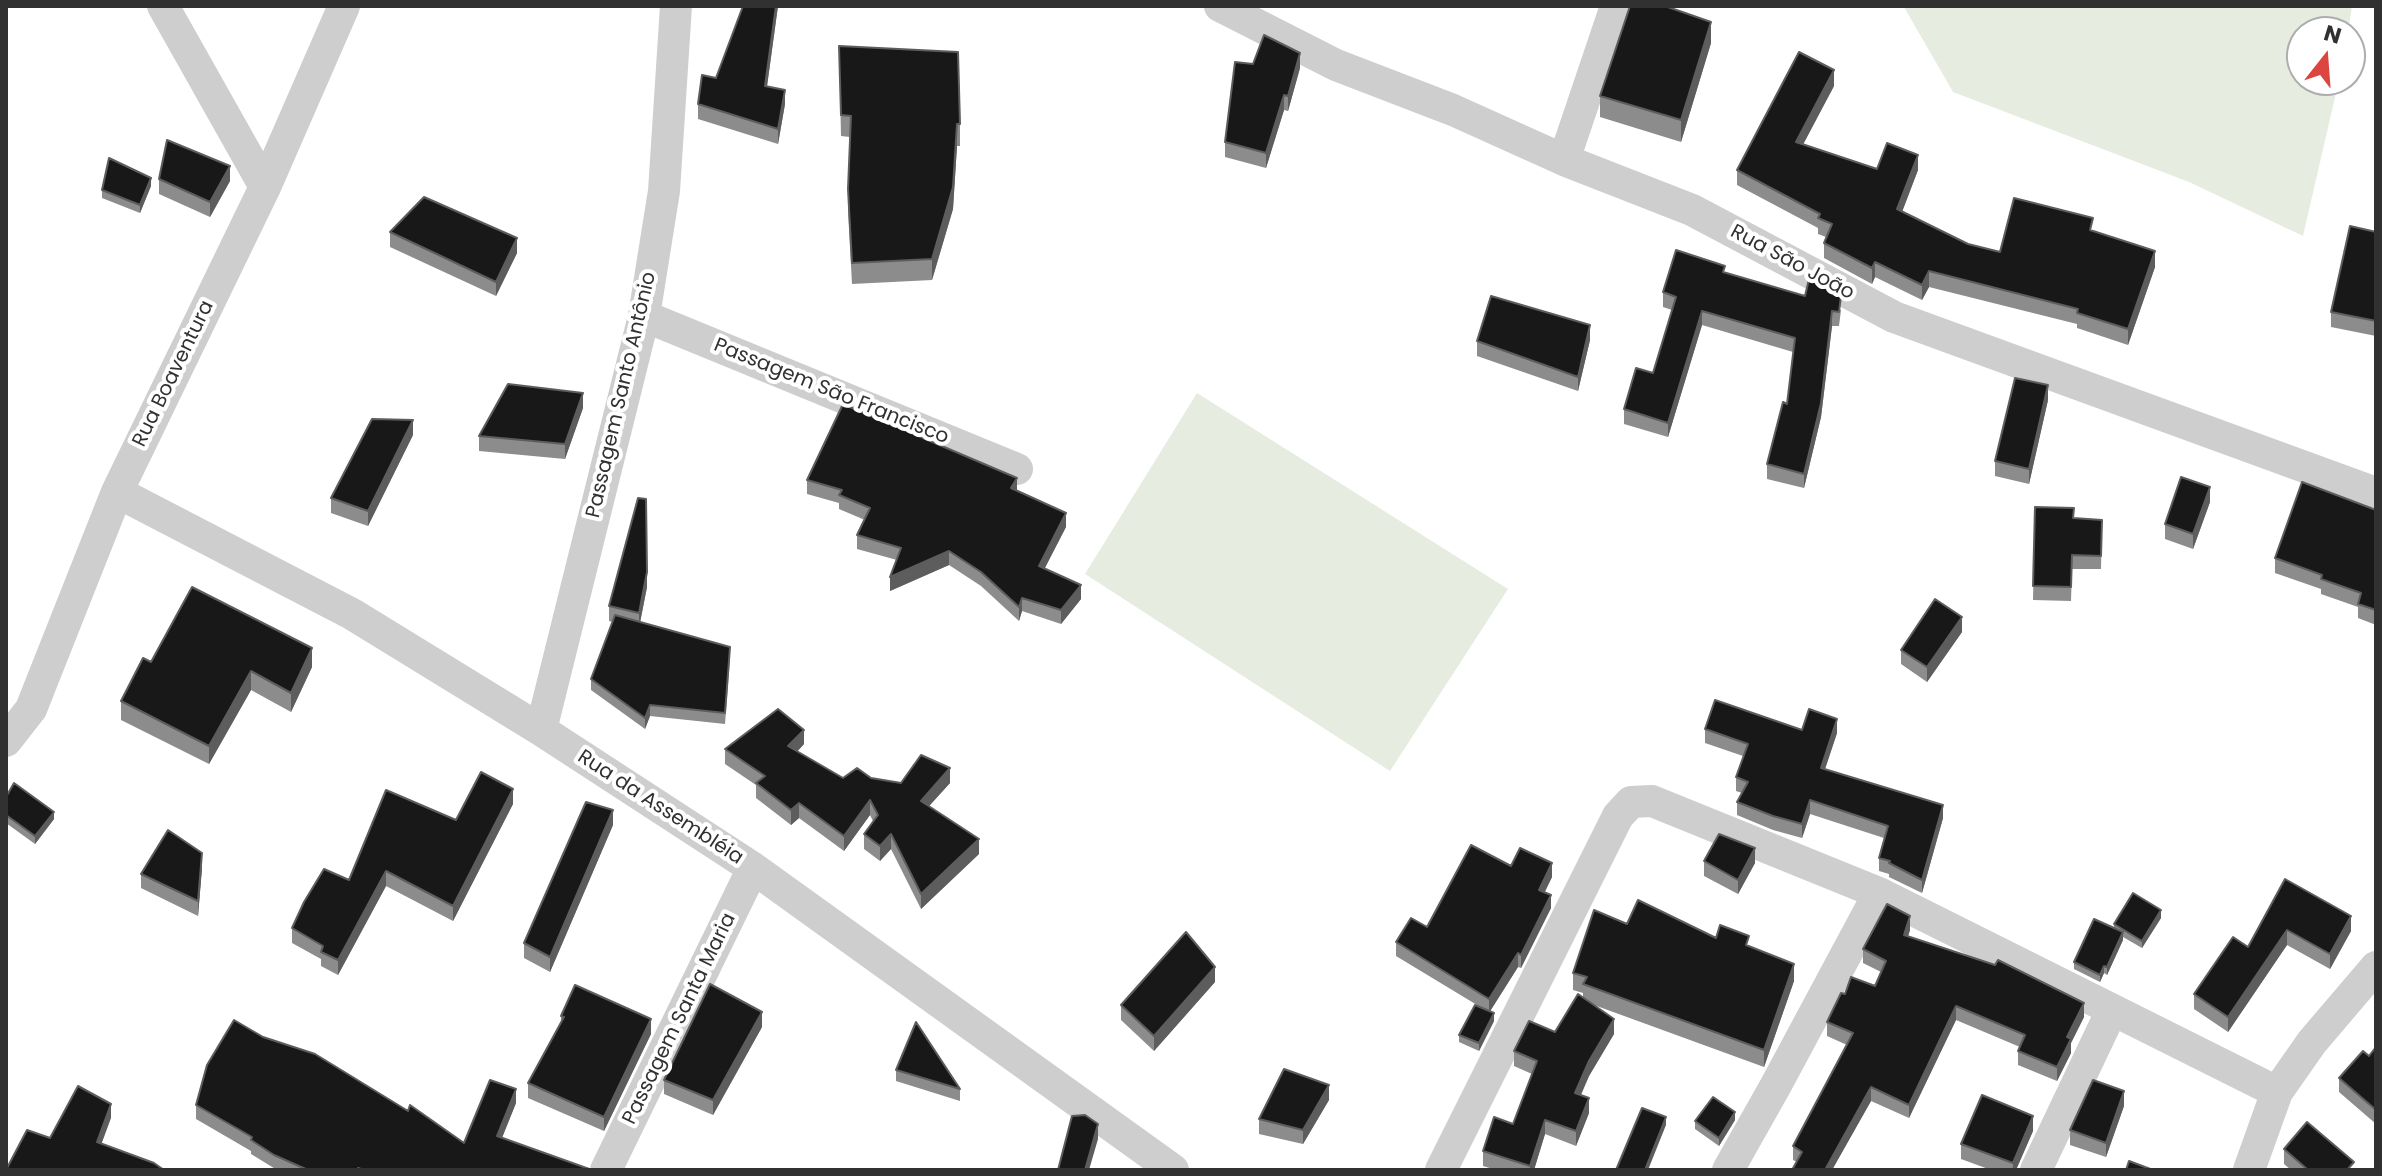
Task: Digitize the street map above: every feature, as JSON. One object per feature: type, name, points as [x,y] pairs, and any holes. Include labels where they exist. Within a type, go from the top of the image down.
[{"type":"street","points":[[163,6],[265,187]]},
{"type":"street","name":"Rua Boaventura","points":[[6,741],[31,709],[117,492],[265,187],[344,6]]},
{"type":"street","name":"Passagem Santo Antônio","points":[[541,730],[644,316],[664,191],[676,6]]},
{"type":"street","name":"Rua São João","points":[[1220,6],[1336,65],[1453,110],[1564,160],[1692,210],[1894,317],[2376,493]]},
{"type":"street","points":[[1564,160],[1616,6]]},
{"type":"street","name":"Passagem São Francisco","points":[[644,316],[1017,469]]},
{"type":"street","name":"Rua da Assembléia","points":[[117,492],[352,614],[541,730],[753,868],[1173,1170]]},
{"type":"street","points":[[1441,1170],[1618,816],[1631,802],[1652,801],[1879,893],[2277,1092]]},
{"type":"street","name":"Passagem Santa Maria","points":[[606,1170],[753,868]]},
{"type":"street","points":[[1728,1170],[1879,893]]},
{"type":"street","points":[[2249,1170],[2277,1092],[2312,1042],[2376,967]]},
{"type":"street","points":[[2036,1170],[2112,1010]]},
{"type":"shaded area","points":[[2352,6],[2350,16],[2286,16],[2286,96],[2335,96],[2303,236],[2189,182],[1953,92],[1904,7]]},
{"type":"shaded area","points":[[1197,393],[1508,589],[1390,771],[1085,574]]},
{"type":"building","points":[[743,6],[776,6],[765,86],[785,90],[778,129],[698,104],[702,75],[716,78]]},
{"type":"building","points":[[1630,6],[1665,6],[1711,22],[1681,120],[1600,96]]},
{"type":"building","points":[[1264,35],[1300,53],[1288,96],[1284,95],[1266,153],[1225,142],[1235,62],[1253,64]]},
{"type":"building","points":[[839,46],[958,52],[960,124],[957,124],[953,187],[932,259],[852,263],[848,189],[851,116],[841,115]]},
{"type":"building","points":[[1799,52],[1834,70],[1796,142],[1877,169],[1887,143],[1918,155],[1897,209],[1968,244],[2000,252],[2014,198],[2093,218],[2090,230],[2155,251],[2128,329],[2077,313],[2078,309],[1929,271],[1922,285],[1875,262],[1872,268],[1824,243],[1832,224],[1818,218],[1820,214],[1737,170]]},
{"type":"building","points":[[167,140],[230,166],[210,202],[159,179]]},
{"type":"building","points":[[109,158],[151,178],[140,205],[102,190]]},
{"type":"building","points":[[424,197],[517,238],[496,282],[390,232]]},
{"type":"building","points":[[2350,226],[2376,232],[2376,321],[2331,312]]},
{"type":"building","points":[[1676,250],[1725,266],[1723,272],[1805,296],[1809,279],[1841,296],[1839,312],[1832,311],[1821,403],[1804,474],[1767,464],[1783,402],[1787,404],[1795,338],[1702,311],[1668,423],[1624,409],[1636,368],[1653,373],[1676,297],[1663,292]]},
{"type":"building","points":[[1491,296],[1590,325],[1578,377],[1477,341]]},
{"type":"building","points":[[2015,378],[2048,385],[2029,469],[1995,461]]},
{"type":"building","points":[[508,384],[583,393],[565,444],[479,436]]},
{"type":"building","points":[[843,404],[1017,478],[1011,488],[1066,513],[1039,566],[1081,585],[1061,610],[1022,598],[1019,607],[981,572],[949,551],[890,577],[901,548],[857,535],[870,508],[839,495],[842,490],[807,480]]},
{"type":"building","points":[[372,419],[413,420],[368,511],[331,498]]},
{"type":"building","points":[[2181,477],[2210,487],[2193,534],[2165,524]]},
{"type":"building","points":[[2302,482],[2376,510],[2376,610],[2358,604],[2361,593],[2275,558]]},
{"type":"building","points":[[638,498],[646,499],[647,572],[639,613],[609,606]]},
{"type":"building","points":[[2035,507],[2074,508],[2073,518],[2102,520],[2101,556],[2072,555],[2071,587],[2033,586]]},
{"type":"building","points":[[192,587],[312,648],[291,693],[251,671],[209,746],[121,701],[143,658],[151,662]]},
{"type":"building","points":[[1935,599],[1962,617],[1927,667],[1901,650]]},
{"type":"building","points":[[615,615],[730,647],[725,713],[650,705],[645,718],[591,679]]},
{"type":"building","points":[[1715,700],[1802,730],[1809,709],[1837,719],[1821,768],[1943,805],[1922,880],[1879,858],[1888,826],[1810,800],[1802,824],[1737,802],[1748,782],[1736,777],[1748,744],[1705,729]]},
{"type":"building","points":[[778,709],[804,730],[788,746],[843,778],[857,768],[871,778],[901,783],[921,755],[950,768],[921,801],[979,839],[921,894],[891,834],[880,846],[864,834],[878,815],[870,800],[844,836],[799,803],[791,810],[756,783],[765,776],[725,749]]},
{"type":"building","points":[[481,772],[513,789],[453,906],[386,871],[338,960],[321,952],[323,946],[292,928],[324,869],[349,880],[386,790],[456,820]]},
{"type":"building","points":[[14,783],[54,812],[35,836],[6,815],[6,797]]},
{"type":"building","points":[[586,802],[613,810],[550,957],[524,943]]},
{"type":"building","points":[[168,830],[202,853],[198,901],[141,874]]},
{"type":"building","points":[[1719,834],[1755,848],[1738,880],[1704,861]]},
{"type":"building","points":[[1471,845],[1511,866],[1520,848],[1552,863],[1539,890],[1551,895],[1521,955],[1518,953],[1489,999],[1396,942],[1411,918],[1427,927]]},
{"type":"building","points":[[2285,879],[2351,916],[2330,954],[2287,930],[2228,1017],[2194,994],[2233,937],[2248,947]]},
{"type":"building","points":[[2133,893],[2161,910],[2142,941],[2114,924]]},
{"type":"building","points":[[1638,900],[1716,938],[1720,925],[1749,936],[1746,945],[1794,964],[1764,1050],[1583,984],[1587,977],[1573,973],[1594,910],[1627,924]]},
{"type":"building","points":[[1887,904],[1910,916],[1904,935],[1995,965],[1998,960],[2084,1003],[2067,1037],[2071,1039],[2057,1067],[2018,1051],[2025,1035],[1956,1006],[1909,1105],[1871,1087],[1825,1170],[1792,1170],[1802,1152],[1793,1146],[1853,1033],[1827,1022],[1841,993],[1845,994],[1851,977],[1875,986],[1886,961],[1863,949]]},
{"type":"building","points":[[2094,919],[2123,932],[2100,975],[2074,962]]},
{"type":"building","points":[[1186,932],[1215,967],[1154,1036],[1121,1005]]},
{"type":"building","points":[[710,984],[762,1012],[713,1100],[664,1080]]},
{"type":"building","points":[[575,985],[651,1019],[604,1117],[528,1083],[564,1017],[561,1016]]},
{"type":"building","points":[[1578,994],[1614,1019],[1589,1061],[1575,1093],[1589,1098],[1576,1131],[1545,1120],[1530,1166],[1483,1151],[1494,1117],[1513,1124],[1537,1061],[1514,1051],[1529,1021],[1555,1032]]},
{"type":"building","points":[[1475,1005],[1494,1013],[1479,1043],[1459,1035]]},
{"type":"building","points":[[234,1020],[263,1037],[315,1054],[408,1111],[410,1105],[464,1143],[490,1080],[516,1089],[497,1136],[592,1170],[308,1170],[274,1155],[251,1140],[252,1137],[196,1105],[207,1065]]},
{"type":"building","points":[[916,1022],[960,1089],[896,1070]]},
{"type":"building","points":[[2376,1047],[2376,1110],[2339,1078],[2363,1051],[2369,1056]]},
{"type":"building","points":[[1284,1069],[1329,1085],[1303,1130],[1259,1119]]},
{"type":"building","points":[[2093,1080],[2124,1091],[2106,1143],[2070,1130]]},
{"type":"building","points":[[78,1086],[111,1104],[97,1142],[154,1163],[164,1170],[6,1170],[27,1130],[50,1138]]},
{"type":"building","points":[[1982,1095],[2033,1116],[2013,1163],[1961,1144]]},
{"type":"building","points":[[1713,1097],[1735,1112],[1719,1138],[1695,1121]]},
{"type":"building","points":[[1642,1108],[1666,1117],[1645,1170],[1616,1170]]},
{"type":"building","points":[[1085,1115],[1098,1124],[1085,1170],[1058,1170],[1072,1116]]},
{"type":"building","points":[[2307,1122],[2354,1162],[2347,1170],[2308,1170],[2284,1149]]},
{"type":"building","points":[[2129,1161],[2153,1170],[2126,1170]]}]
